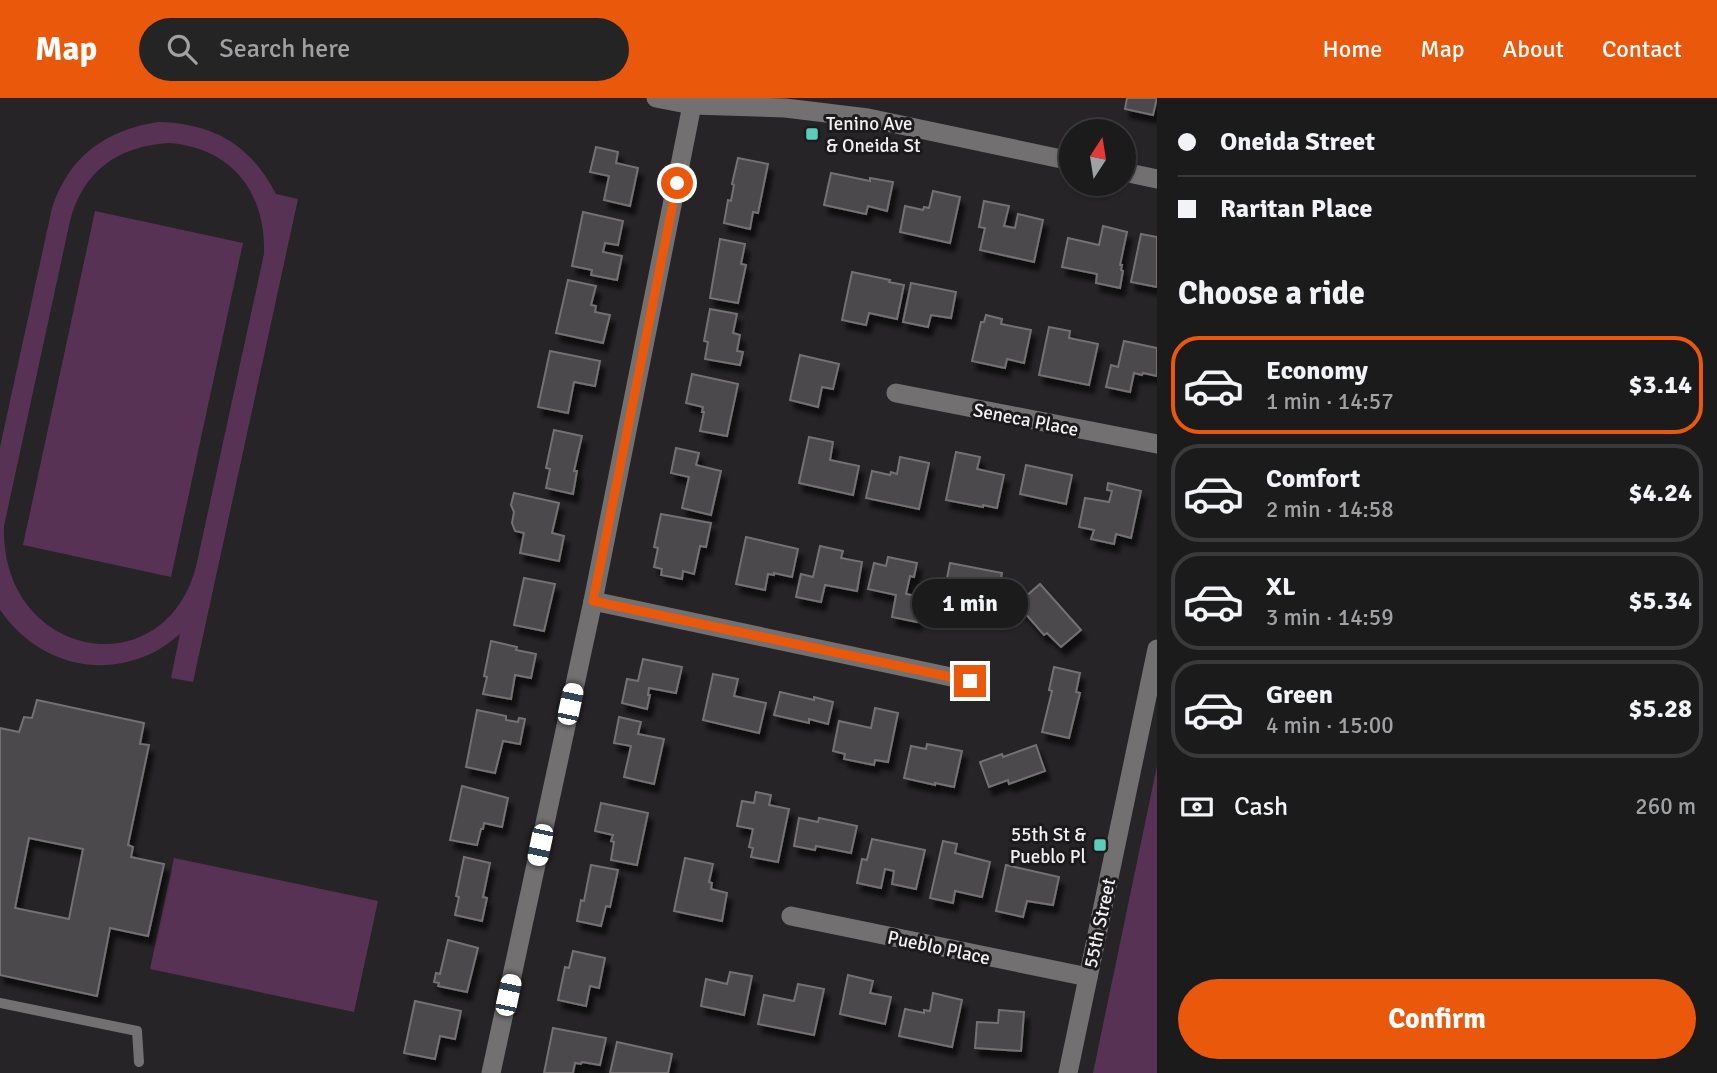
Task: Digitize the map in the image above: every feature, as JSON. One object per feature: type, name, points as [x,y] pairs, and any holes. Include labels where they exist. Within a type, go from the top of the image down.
[{"type":"street","points":[[656,98],[692,105],[785,108],[868,118],[1059,158]]},
{"type":"street","points":[[491,1073],[593,601],[692,105]]},
{"type":"street","points":[[1136,174],[1157,178]]},
{"type":"street","name":"Seneca Place","points":[[896,393],[1157,444]]},
{"type":"street","points":[[593,601],[970,681]]},
{"type":"street","name":"55th Street","points":[[1068,1073],[1157,649]]},
{"type":"street","name":"Pueblo Place","points":[[791,916],[1088,977]]},
{"type":"lane","points":[[0,1003],[137,1031],[139,1062]]},
{"type":"shaded area","points":[[158,122],[178,123],[213,132],[242,150],[255,162],[276,194],[298,199],[193,682],[171,678],[180,634],[143,657],[122,663],[82,664],[45,651],[13,626],[0,610],[0,447],[52,208],[68,174],[79,160],[106,139],[139,126]],"holes":[[[169,143],[211,154],[241,177],[259,211],[264,254],[196,567],[178,606],[152,631],[120,643],[86,642],[54,629],[28,605],[10,571],[4,526],[76,203],[94,175],[105,164],[119,156],[151,145]]]},
{"type":"shaded area","points":[[95,211],[243,243],[171,577],[23,545]]},
{"type":"shaded area","points":[[1157,766],[1157,1073],[1093,1073]]},
{"type":"shaded area","points":[[174,858],[378,901],[354,1012],[150,969]]},
{"type":"building","points":[[1127,98],[1157,98],[1153,115],[1125,109]]},
{"type":"building","points":[[596,147],[618,152],[616,163],[638,168],[630,206],[604,200],[609,176],[590,172]]},
{"type":"building","points":[[738,158],[768,164],[758,213],[753,212],[750,229],[724,223],[728,200],[731,201]]},
{"type":"building","points":[[831,173],[870,181],[870,178],[893,182],[887,211],[868,206],[866,214],[824,205]]},
{"type":"building","points":[[933,191],[960,197],[950,243],[900,232],[905,206],[923,210],[924,207],[929,208]]},
{"type":"building","points":[[984,201],[1009,206],[1004,226],[1015,228],[1018,214],[1043,220],[1034,262],[980,250],[985,228],[979,227]]},
{"type":"building","points":[[583,212],[623,221],[618,245],[605,243],[603,252],[622,256],[617,280],[591,275],[592,270],[572,266]]},
{"type":"building","points":[[1103,226],[1127,232],[1120,265],[1123,271],[1120,288],[1096,283],[1097,274],[1062,267],[1068,238],[1099,245]]},
{"type":"building","points":[[1141,234],[1157,237],[1157,287],[1131,282]]},
{"type":"building","points":[[720,239],[745,244],[741,264],[746,265],[738,303],[710,298]]},
{"type":"building","points":[[852,272],[904,285],[897,319],[869,313],[866,325],[842,320]]},
{"type":"building","points":[[568,280],[596,286],[591,305],[596,306],[595,312],[610,315],[603,343],[556,333]]},
{"type":"building","points":[[911,283],[956,292],[951,318],[931,315],[928,327],[903,322]]},
{"type":"building","points":[[710,309],[737,314],[733,333],[740,335],[737,351],[743,352],[740,365],[705,359],[708,342],[704,341]]},
{"type":"building","points":[[986,315],[1002,319],[1001,324],[1031,330],[1024,363],[1007,359],[1005,368],[972,361],[981,322],[984,322]]},
{"type":"building","points":[[1049,327],[1070,331],[1069,338],[1098,344],[1089,385],[1039,375]]},
{"type":"building","points":[[1124,341],[1157,348],[1157,376],[1134,373],[1130,392],[1106,387],[1111,365],[1118,367]]},
{"type":"building","points":[[550,351],[600,361],[595,386],[574,382],[568,413],[538,407]]},
{"type":"building","points":[[800,355],[839,364],[833,389],[822,387],[818,407],[790,400]]},
{"type":"building","points":[[692,374],[738,384],[727,436],[700,431],[703,407],[686,403]]},
{"type":"building","points":[[554,430],[582,436],[574,471],[577,471],[573,494],[546,488],[550,469],[546,468]]},
{"type":"building","points":[[809,437],[833,442],[830,460],[859,466],[853,495],[799,483]]},
{"type":"building","points":[[676,448],[699,453],[696,465],[721,471],[711,515],[682,508],[689,477],[671,473]]},
{"type":"building","points":[[956,452],[980,457],[977,469],[1004,475],[997,508],[946,500]]},
{"type":"building","points":[[900,457],[929,463],[919,509],[866,498],[872,471],[897,474]]},
{"type":"building","points":[[1026,465],[1072,475],[1066,504],[1020,494]]},
{"type":"building","points":[[1108,483],[1141,491],[1131,538],[1116,534],[1114,544],[1091,539],[1094,530],[1079,527],[1085,498],[1109,502],[1112,491],[1107,490]]},
{"type":"building","points":[[514,493],[559,503],[552,533],[564,536],[559,561],[520,553],[524,533],[515,531],[512,523],[514,512],[511,505]]},
{"type":"building","points":[[661,514],[711,523],[706,547],[700,546],[694,574],[683,571],[682,579],[661,575],[662,569],[654,567],[658,548],[654,547]]},
{"type":"building","points":[[746,537],[798,549],[792,577],[768,574],[765,590],[736,584]]},
{"type":"building","points":[[820,546],[843,551],[841,558],[862,562],[857,591],[825,585],[821,602],[796,597],[801,574],[813,577]]},
{"type":"building","points":[[888,557],[917,563],[914,577],[910,576],[906,594],[922,597],[917,622],[892,617],[896,595],[868,589],[874,563],[886,566]]},
{"type":"building","points":[[950,563],[1002,573],[997,601],[971,598],[968,615],[941,609]]},
{"type":"building","points":[[524,578],[555,584],[544,631],[514,625]]},
{"type":"building","points":[[1040,584],[1081,630],[1061,647],[1047,633],[1044,635],[1017,604]]},
{"type":"building","points":[[491,641],[536,654],[531,678],[515,675],[511,699],[483,694]]},
{"type":"building","points":[[643,659],[682,667],[676,693],[649,688],[647,709],[622,703],[627,679],[638,681]]},
{"type":"building","points":[[1054,667],[1080,673],[1076,692],[1080,693],[1069,738],[1042,732],[1052,691],[1049,690]]},
{"type":"building","points":[[713,674],[738,679],[734,696],[766,703],[759,733],[703,720]]},
{"type":"building","points":[[780,692],[833,702],[828,724],[809,719],[809,723],[774,715]]},
{"type":"building","points":[[37,700],[144,723],[140,744],[149,745],[128,845],[133,847],[131,857],[164,864],[148,936],[110,928],[97,996],[0,975],[0,728],[19,732],[24,717],[32,718]],"holes":[[[29,838],[83,849],[69,919],[15,908]]]},
{"type":"building","points":[[875,708],[898,713],[888,762],[875,760],[874,765],[844,759],[845,754],[833,751],[839,721],[871,728]]},
{"type":"building","points":[[477,710],[506,716],[506,720],[518,722],[519,718],[525,719],[520,744],[503,741],[495,773],[466,767]]},
{"type":"building","points":[[619,717],[641,722],[638,734],[664,739],[654,784],[624,777],[631,746],[614,743]]},
{"type":"building","points":[[927,744],[962,751],[954,787],[904,778],[911,746],[926,749]]},
{"type":"building","points":[[1036,745],[1045,771],[1009,784],[1008,780],[989,787],[980,762]]},
{"type":"building","points":[[462,786],[508,798],[502,827],[484,823],[477,845],[450,840]]},
{"type":"building","points":[[756,792],[771,795],[769,805],[789,809],[778,862],[751,857],[753,848],[749,847],[753,829],[737,826],[742,801],[754,803]]},
{"type":"building","points":[[601,803],[648,813],[637,865],[611,860],[613,835],[595,831]]},
{"type":"building","points":[[799,818],[818,822],[819,818],[857,826],[851,853],[816,846],[815,850],[794,846]]},
{"type":"building","points":[[872,839],[925,850],[916,889],[892,884],[894,871],[885,869],[881,888],[857,883],[862,859],[867,860]]},
{"type":"building","points":[[943,841],[957,844],[955,853],[990,862],[982,897],[955,891],[953,903],[930,898]]},
{"type":"building","points":[[464,857],[490,863],[483,897],[487,898],[482,921],[455,915]]},
{"type":"building","points":[[685,858],[713,864],[709,882],[712,883],[711,889],[727,893],[722,921],[674,911]]},
{"type":"building","points":[[591,865],[618,870],[610,907],[606,906],[601,926],[577,921]]},
{"type":"building","points":[[1006,865],[1059,877],[1053,905],[1027,901],[1023,917],[996,911]]},
{"type":"building","points":[[448,940],[478,948],[467,992],[438,986],[439,983],[434,982],[436,973],[440,974]]},
{"type":"building","points":[[573,951],[605,958],[599,988],[590,986],[586,1006],[558,1000],[565,967],[569,968]]},
{"type":"building","points":[[730,972],[752,976],[744,1015],[701,1006],[706,979],[727,984]]},
{"type":"building","points":[[848,975],[873,981],[870,993],[891,997],[885,1024],[840,1014]]},
{"type":"building","points":[[798,984],[824,989],[814,1035],[758,1024],[764,995],[794,1001]]},
{"type":"building","points":[[933,993],[962,1000],[952,1047],[899,1036],[905,1009],[924,1013],[924,1010],[930,1011]]},
{"type":"building","points":[[415,1001],[461,1011],[455,1039],[440,1036],[435,1059],[404,1053]]},
{"type":"building","points":[[999,1010],[1024,1012],[1021,1051],[975,1048],[977,1022],[998,1023]]},
{"type":"building","points":[[553,1028],[606,1038],[600,1065],[575,1063],[573,1073],[544,1073]]},
{"type":"building","points":[[617,1042],[672,1054],[668,1073],[610,1073]]},
{"type":"place","name":"Tenino Ave & Oneida St","points":[[812,134]]},
{"type":"place","name":"55th St & Pueblo Pl","points":[[1100,845]]},
{"type":"route","points":[[677,183],[593,601],[970,681]]}]
